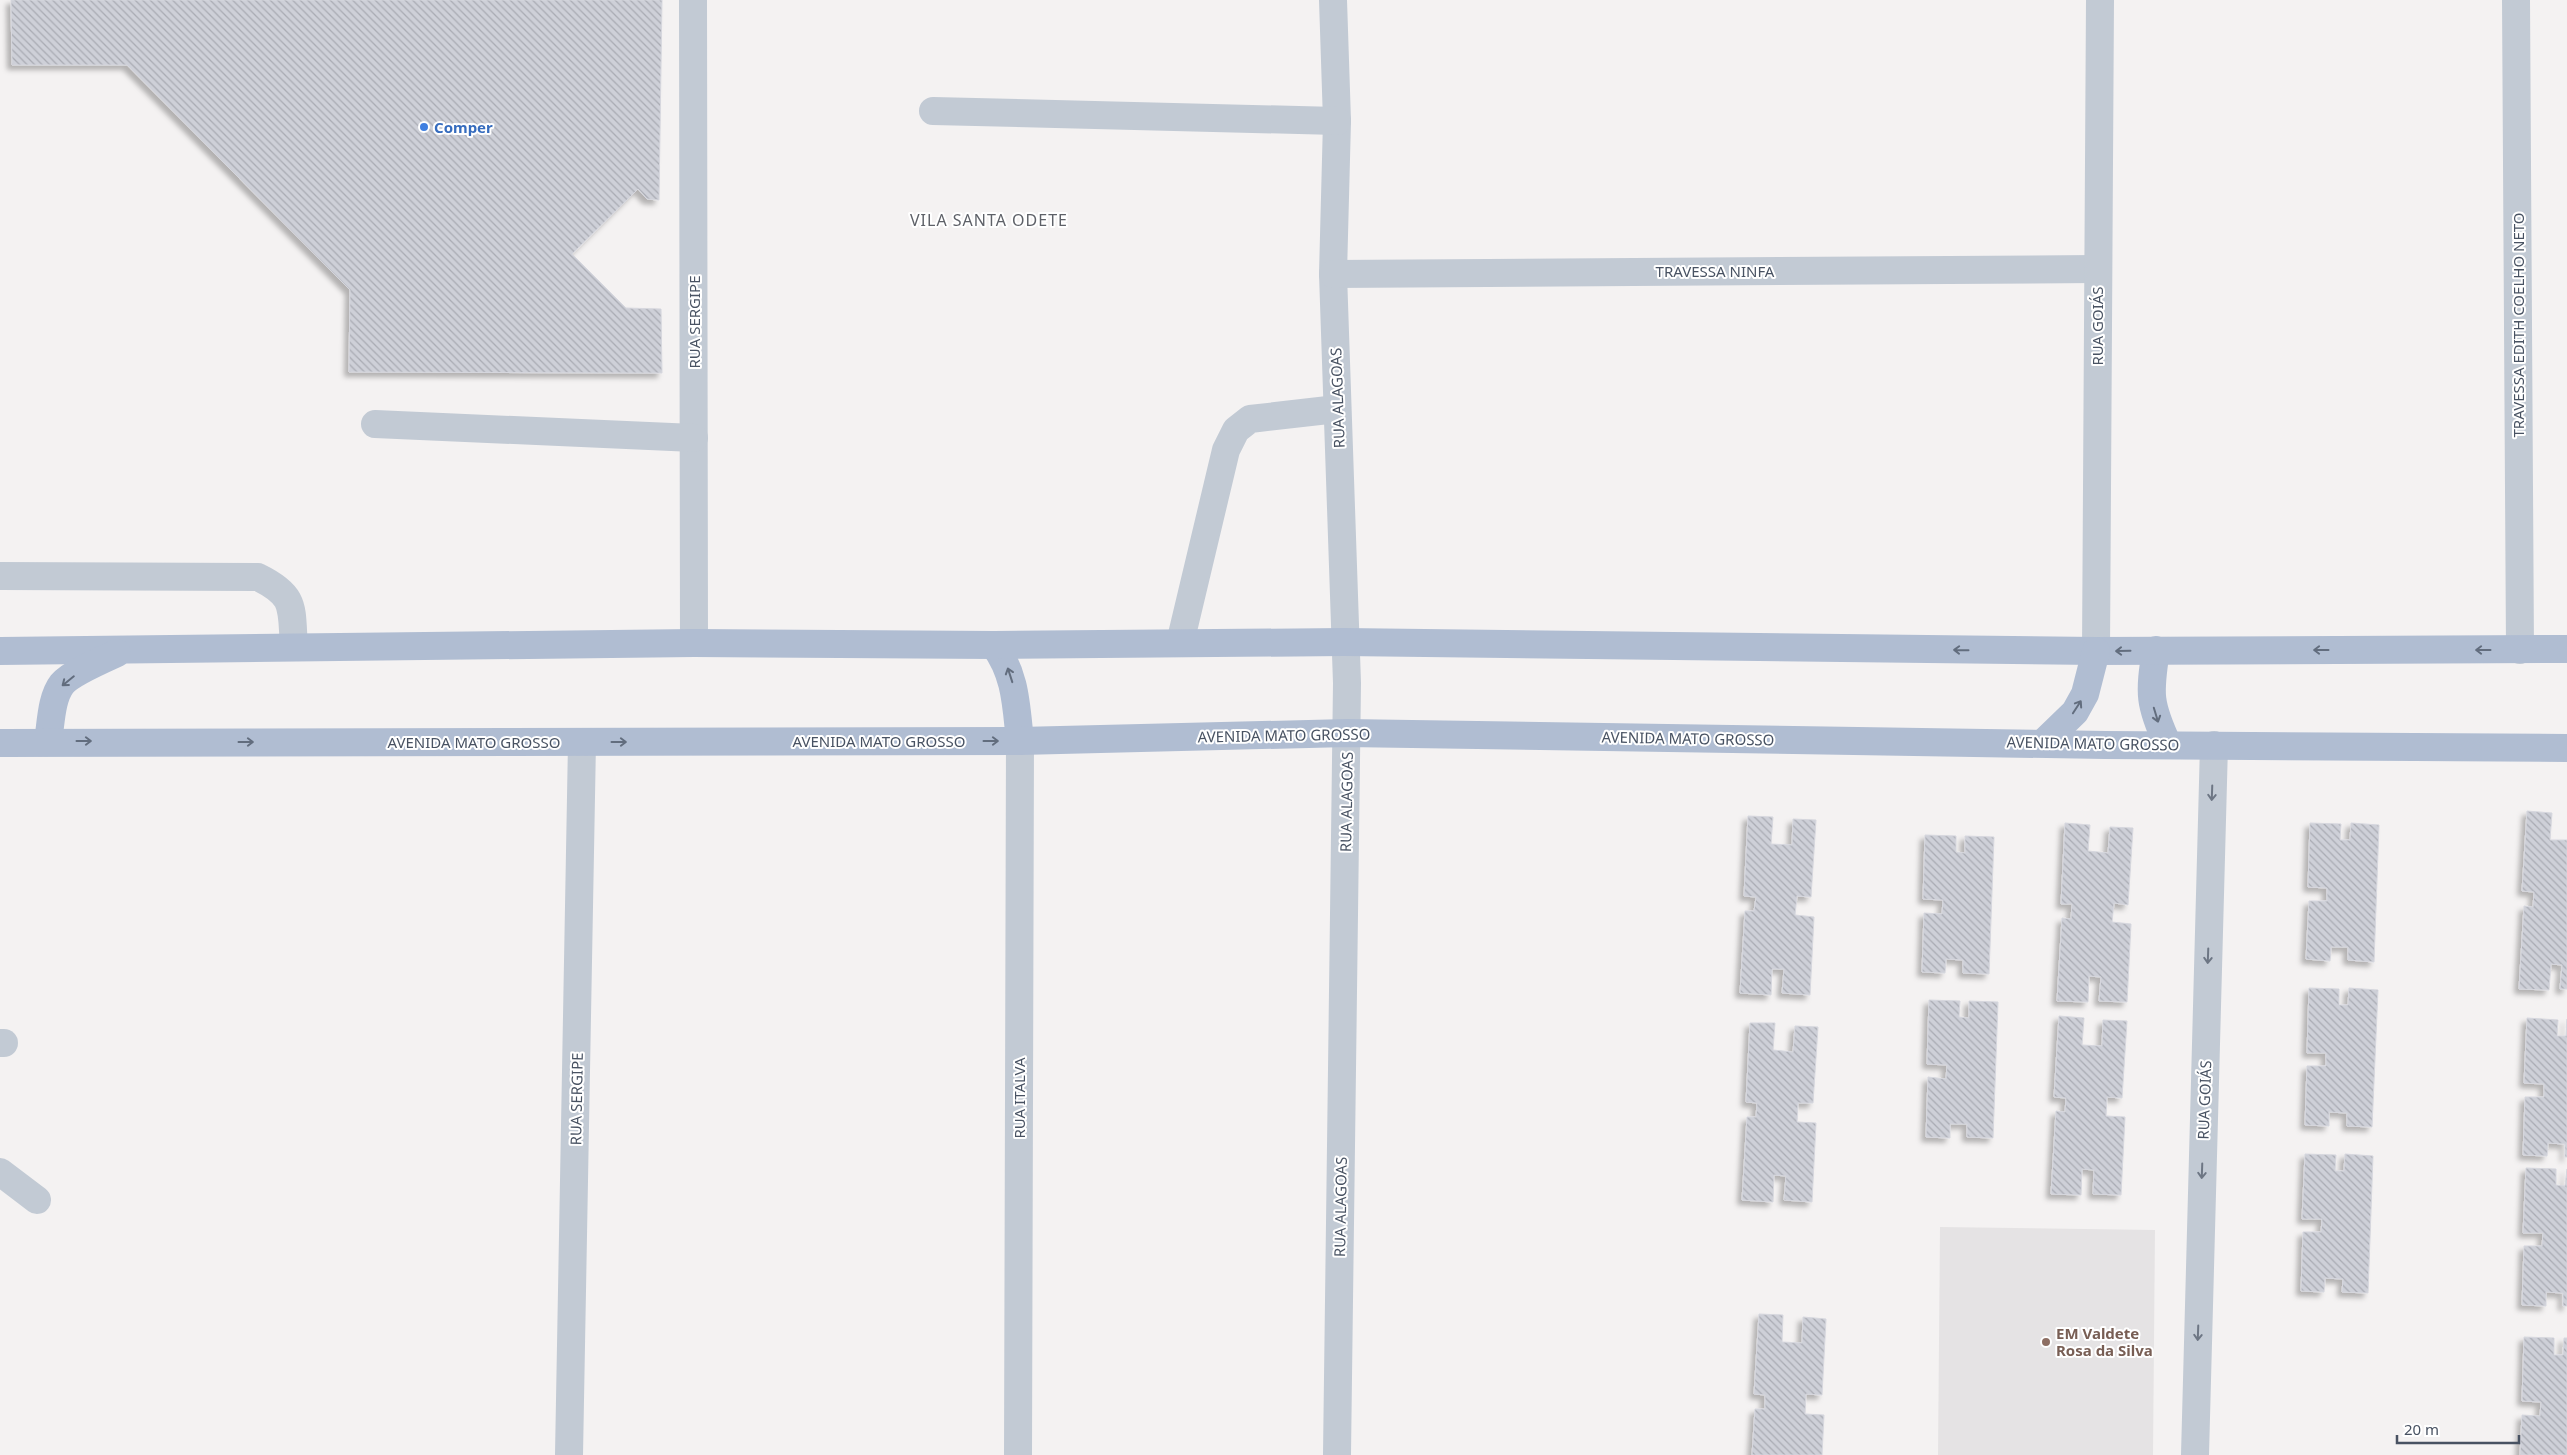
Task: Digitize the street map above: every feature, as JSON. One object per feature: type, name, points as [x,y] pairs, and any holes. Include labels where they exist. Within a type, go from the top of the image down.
[{"type":"main road","points":[[0,651],[694,643],[1344,642],[2096,651],[2567,649]]},
{"type":"main road","points":[[994,644],[1005,660],[1014,689],[1020,741]]},
{"type":"main road","points":[[48,741],[54,704],[62,684],[89,666],[126,649]]},
{"type":"main road","points":[[2156,650],[2150,690],[2157,721],[2168,745]]},
{"type":"main road","points":[[2044,742],[2074,712],[2086,694],[2096,651]]},
{"type":"main road","name":"AVENIDA MATO GROSSO","points":[[0,743],[48,741],[1020,741],[1346,733],[2168,745],[2567,748]]},
{"type":"street","name":"RUA SERGIPE","points":[[693,0],[694,643]]},
{"type":"street","name":"RUA ALAGOAS","points":[[1333,0],[1338,121],[1333,274],[1346,733],[1337,1455]]},
{"type":"street","name":"RUA GOIÁS","points":[[2096,651],[2100,0]]},
{"type":"street","name":"TRAVESSA EDITH COELHO NETO","points":[[2516,0],[2520,650]]},
{"type":"street","points":[[933,111],[1338,121]]},
{"type":"street","name":"TRAVESSA NINFA","points":[[1333,274],[2097,269]]},
{"type":"street","points":[[1180,643],[1226,450],[1236,430],[1250,420],[1337,409]]},
{"type":"street","points":[[374,424],[694,438]]},
{"type":"street","points":[[0,576],[258,577],[278,587],[291,602],[294,647]]},
{"type":"street","name":"RUA ITALVA","points":[[1018,1455],[1020,741]]},
{"type":"street","name":"RUA SERGIPE","points":[[569,1455],[582,742]]},
{"type":"street","name":"RUA GOIÁS","points":[[2195,1455],[2214,744]]},
{"type":"street","points":[[0,1172],[37,1200]]},
{"type":"shaded area","name":"EM Valdete Rosa da Silva","points":[[1940,1227],[2155,1230],[2153,1455],[1938,1455]]},
{"type":"building","name":"Comper","points":[[11,0],[662,0],[659,200],[647,199],[638,189],[572,254],[626,308],[661,309],[662,373],[349,372],[350,290],[127,65],[12,65]]},
{"type":"building","points":[[2527,811],[2552,813],[2550,840],[2567,840],[2567,989],[2560,989],[2562,965],[2551,964],[2549,990],[2519,989],[2524,906],[2533,907],[2534,892],[2522,891]]},
{"type":"building","points":[[1748,816],[1773,817],[1771,844],[1792,845],[1793,819],[1816,820],[1811,897],[1797,896],[1795,915],[1814,917],[1810,995],[1782,993],[1784,969],[1772,969],[1771,995],[1740,993],[1745,911],[1754,911],[1756,897],[1744,896]]},
{"type":"building","points":[[2065,823],[2090,825],[2088,851],[2108,853],[2110,827],[2133,828],[2128,905],[2114,903],[2112,922],[2131,924],[2127,1002],[2099,1001],[2101,977],[2089,976],[2088,1002],[2057,1001],[2062,918],[2071,919],[2072,904],[2061,904]]},
{"type":"building","points":[[2310,823],[2341,824],[2340,840],[2350,840],[2351,823],[2379,825],[2374,962],[2348,960],[2348,947],[2331,947],[2330,961],[2306,959],[2309,901],[2327,901],[2327,888],[2308,887]]},
{"type":"building","points":[[1925,835],[1956,836],[1956,852],[1965,853],[1965,836],[1994,837],[1989,974],[1963,973],[1963,960],[1946,959],[1945,973],[1922,972],[1924,913],[1942,914],[1943,900],[1923,899]]},
{"type":"building","points":[[2309,988],[2339,989],[2339,1005],[2348,1005],[2349,988],[2378,990],[2372,1127],[2347,1126],[2347,1113],[2329,1112],[2329,1126],[2305,1125],[2307,1066],[2326,1066],[2326,1053],[2307,1053]]},
{"type":"building","points":[[1929,1000],[1960,1001],[1959,1017],[1969,1018],[1969,1001],[1998,1002],[1993,1138],[1967,1137],[1967,1124],[1950,1124],[1950,1138],[1926,1137],[1928,1077],[1946,1079],[1947,1065],[1927,1064]]},
{"type":"building","points":[[2059,1016],[2084,1018],[2082,1045],[2102,1046],[2103,1020],[2127,1021],[2122,1098],[2107,1097],[2106,1116],[2125,1117],[2121,1195],[2093,1194],[2094,1170],[2082,1169],[2081,1195],[2051,1194],[2056,1111],[2065,1112],[2066,1098],[2054,1097]]},
{"type":"building","points":[[2527,1018],[2558,1020],[2557,1036],[2566,1036],[2567,1019],[2567,1157],[2565,1157],[2565,1144],[2548,1143],[2547,1156],[2523,1155],[2525,1097],[2544,1097],[2544,1084],[2524,1083]]},
{"type":"building","points":[[1750,1023],[1775,1023],[1773,1050],[1793,1052],[1795,1026],[1818,1027],[1813,1103],[1798,1103],[1797,1122],[1816,1123],[1812,1202],[1784,1200],[1786,1176],[1774,1175],[1773,1202],[1742,1200],[1747,1117],[1756,1117],[1757,1103],[1746,1102]]},
{"type":"building","points":[[2305,1154],[2336,1155],[2335,1171],[2344,1171],[2345,1154],[2373,1156],[2368,1293],[2342,1292],[2343,1279],[2325,1278],[2324,1292],[2301,1291],[2303,1232],[2321,1232],[2322,1219],[2302,1219]]},
{"type":"building","points":[[2526,1168],[2556,1169],[2556,1185],[2565,1186],[2567,1169],[2567,1306],[2563,1306],[2563,1293],[2546,1292],[2546,1306],[2522,1305],[2524,1246],[2542,1246],[2543,1233],[2523,1233]]},
{"type":"building","points":[[1759,1314],[1783,1315],[1782,1342],[1802,1343],[1803,1317],[1826,1319],[1822,1395],[1806,1394],[1805,1414],[1824,1415],[1822,1455],[1752,1455],[1755,1409],[1765,1409],[1765,1395],[1754,1394]]},
{"type":"building","points":[[2524,1337],[2554,1338],[2554,1355],[2563,1355],[2564,1338],[2567,1338],[2567,1455],[2520,1455],[2522,1415],[2540,1416],[2541,1402],[2522,1401]]},
{"type":"place","name":"Comper","points":[[424,127]]},
{"type":"place","name":"EM Valdete Rosa da Silva","points":[[2046,1342]]},
{"type":"district","name":"VILA SANTA ODETE","points":[[989,220]]}]
